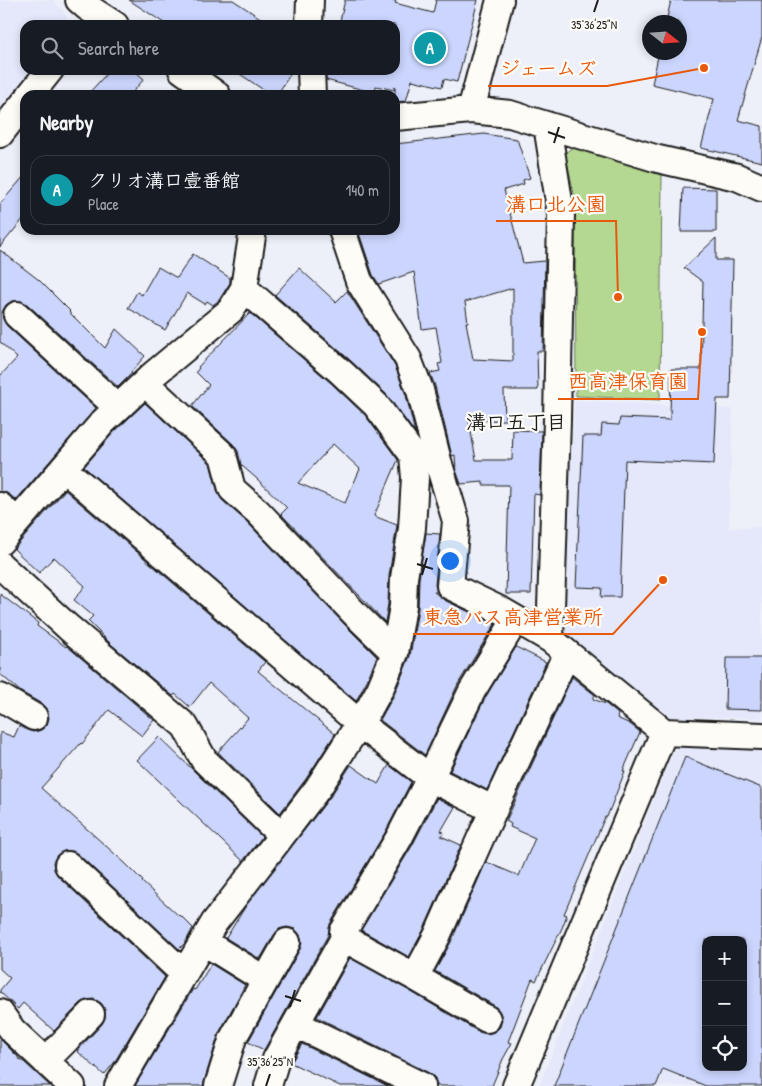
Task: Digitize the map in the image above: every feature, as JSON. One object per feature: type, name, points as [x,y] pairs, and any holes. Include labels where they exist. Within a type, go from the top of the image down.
[{"type":"street","points":[[309,20],[310,0]]},
{"type":"street","points":[[471,110],[500,0]]},
{"type":"street","points":[[83,8],[106,20]]},
{"type":"street","points":[[34,90],[46,75]]},
{"type":"street","points":[[189,75],[210,90]]},
{"type":"street","points":[[311,75],[312,90]]},
{"type":"street","points":[[0,134],[20,108]]},
{"type":"street","points":[[400,117],[471,110],[510,114],[658,158],[737,176],[762,188]]},
{"type":"street","points":[[415,977],[437,936],[494,810],[559,646],[557,420],[561,214],[547,125]]},
{"type":"street","points":[[0,542],[9,514],[64,468],[103,422],[144,383],[232,310],[244,288],[252,235]]},
{"type":"street","points":[[344,235],[359,282],[408,359],[420,390],[426,462],[456,520],[450,586],[502,611],[559,646],[664,732],[762,736]]},
{"type":"street","points":[[244,288],[376,405],[413,455],[426,462]]},
{"type":"street","points":[[17,315],[118,408]]},
{"type":"street","points":[[144,383],[223,455],[232,489],[258,512],[395,653]]},
{"type":"street","points":[[118,1086],[214,923],[318,788],[380,689],[395,653],[403,606],[404,578],[412,528],[415,478],[426,462]]},
{"type":"street","points":[[64,468],[359,723],[430,778],[494,810]]},
{"type":"street","points":[[0,565],[69,628],[185,726],[204,760],[277,831],[280,838]]},
{"type":"street","points":[[268,1086],[276,1059],[344,938],[343,932],[399,838],[472,690],[516,619]]},
{"type":"street","points":[[0,697],[34,717]]},
{"type":"street","points":[[516,1086],[664,732]]},
{"type":"street","points":[[68,865],[184,974]]},
{"type":"street","points":[[344,938],[487,1019]]},
{"type":"street","points":[[204,942],[266,980]]},
{"type":"street","points":[[218,1086],[233,1038],[287,942]]},
{"type":"street","points":[[0,1013],[13,1031],[72,1086]]},
{"type":"street","points":[[45,1061],[91,1014]]},
{"type":"street","points":[[296,1024],[422,1086]]},
{"type":"shaded area","points":[[0,0],[53,0],[63,10],[68,20],[20,20],[20,75],[30,75],[0,113]]},
{"type":"shaded area","points":[[575,400],[733,409],[729,528],[762,527],[762,718],[671,717],[560,632]]},
{"type":"shaded area","points":[[680,746],[762,747],[762,1086],[539,1086],[672,754]]},
{"type":"green space","points":[[573,147],[662,174],[660,400],[576,396],[575,198],[565,153]]},
{"type":"building","points":[[129,0],[233,0],[263,20],[159,20]]},
{"type":"building","points":[[345,0],[396,0],[395,3],[433,13],[436,0],[478,0],[457,82],[444,79],[442,87],[412,80],[406,101],[400,102],[400,90],[395,90],[395,87],[394,90],[376,86],[375,90],[364,90],[326,80],[326,75],[400,75],[400,20],[340,20]]},
{"type":"building","points":[[671,0],[762,0],[762,37],[738,120],[762,126],[762,162],[701,148],[714,99],[652,84],[657,60],[687,60],[687,15],[668,15]]},
{"type":"building","points":[[105,75],[140,75],[144,79],[134,90],[92,90]]},
{"type":"building","points":[[241,75],[290,75],[280,90],[264,90]]},
{"type":"building","points":[[484,134],[517,139],[530,178],[523,180],[524,184],[504,190],[523,263],[545,261],[543,351],[537,351],[538,390],[504,390],[505,420],[469,421],[476,460],[512,460],[513,430],[542,431],[540,495],[534,494],[531,594],[506,594],[509,485],[483,485],[483,482],[461,484],[456,470],[455,455],[452,456],[435,386],[430,373],[440,371],[438,364],[442,363],[436,327],[422,329],[414,272],[379,284],[373,275],[360,235],[400,235],[400,143]],"holes":[[[513,288],[513,361],[473,359],[466,322],[468,322],[465,302]]]},
{"type":"building","points":[[20,181],[20,223],[0,247],[0,204]]},
{"type":"building","points":[[683,188],[716,189],[716,232],[681,232]]},
{"type":"building","points":[[716,238],[716,260],[733,260],[730,399],[717,399],[714,464],[625,460],[620,597],[601,597],[602,588],[576,587],[583,436],[601,436],[602,424],[619,425],[620,418],[670,420],[671,369],[701,369],[703,282],[684,268]]},
{"type":"building","points":[[0,250],[39,280],[105,348],[116,329],[145,356],[118,387],[27,304],[21,301],[13,301],[6,305],[2,312],[7,326],[96,408],[16,500],[0,491],[0,376],[17,358],[0,342]]},
{"type":"building","points":[[193,254],[230,278],[230,283],[219,300],[213,305],[207,301],[205,304],[187,293],[165,330],[128,308],[137,292],[142,295],[158,267],[177,278]]},
{"type":"building","points":[[299,268],[336,302],[347,291],[395,366],[406,395],[415,433],[386,394],[275,295]]},
{"type":"building","points":[[250,313],[365,415],[398,460],[374,516],[397,525],[389,576],[385,622],[281,514],[287,508],[241,465],[238,451],[233,444],[192,406],[209,385],[196,372],[198,367]],"holes":[[[333,444],[360,469],[345,503],[298,483]]]},
{"type":"building","points":[[145,403],[210,463],[218,493],[222,500],[248,523],[377,657],[356,701],[84,467],[114,432]]},
{"type":"building","points":[[65,490],[265,662],[258,671],[335,734],[306,779],[280,813],[218,752],[248,718],[209,683],[190,707],[175,694],[173,696],[112,645],[88,621],[93,616],[74,600],[85,586],[54,557],[39,573],[14,549]]},
{"type":"building","points":[[426,533],[440,534],[435,585],[437,592],[434,592],[444,600],[495,624],[458,684],[425,755],[380,720],[394,695],[410,656],[418,609],[419,579]]},
{"type":"building","points":[[0,594],[38,623],[37,626],[67,646],[154,720],[142,736],[109,710],[82,744],[41,788],[125,863],[142,882],[193,928],[185,943],[179,949],[78,854],[72,851],[64,851],[57,855],[53,862],[58,876],[165,977],[114,1063],[104,1075],[77,1051],[102,1024],[105,1018],[105,1009],[101,1003],[94,999],[86,1000],[54,1031],[23,1003],[18,1009],[0,992],[10,978],[0,969],[0,732],[14,737],[19,726],[33,732],[41,730],[47,725],[49,718],[47,710],[42,704],[21,692],[0,674]]},
{"type":"building","points":[[516,647],[546,662],[487,790],[450,771],[485,698]]},
{"type":"building","points":[[726,658],[762,658],[762,710],[725,709]]},
{"type":"building","points":[[572,677],[595,695],[593,699],[606,704],[618,714],[617,718],[630,724],[640,732],[623,771],[625,771],[607,817],[605,817],[564,914],[567,915],[562,928],[536,981],[532,979],[508,1042],[512,1043],[492,1086],[437,1086],[435,1078],[429,1073],[317,1017],[350,958],[479,1032],[487,1034],[494,1032],[500,1027],[502,1019],[500,1012],[495,1006],[435,971],[451,942],[486,862],[519,876],[535,838],[510,827],[511,824],[506,821]]},
{"type":"building","points":[[159,737],[262,837],[243,861],[137,760]]},
{"type":"building","points":[[685,757],[762,788],[762,1086],[706,1086],[663,1069],[656,1086],[554,1086]]},
{"type":"building","points":[[351,765],[378,784],[389,765],[411,782],[386,831],[330,924],[328,935],[264,1050],[248,1042],[300,949],[302,942],[300,935],[295,929],[287,927],[279,929],[260,959],[226,938],[247,904],[330,797]]},
{"type":"building","points":[[437,798],[455,807],[441,831],[444,832],[441,836],[461,845],[424,929],[409,957],[361,930],[412,846]]},
{"type":"building","points":[[211,964],[245,985],[219,1033],[203,1086],[135,1086],[193,989],[195,990]]},
{"type":"building","points":[[0,1039],[18,1058],[50,1086],[0,1086]]},
{"type":"building","points":[[302,1044],[388,1086],[340,1086],[291,1063]]},
{"type":"place","name":"クリオ溝口壹番館","points":[[430,48]]},
{"type":"place","name":"ジェームズ","points":[[704,68]]},
{"type":"place","name":"溝口北公園","points":[[618,297]]},
{"type":"place","name":"西高津保育園","points":[[702,332]]},
{"type":"place","name":"東急バス高津営業所","points":[[663,580]]},
{"type":"district","name":"溝口五丁目","points":[[516,421]]}]
